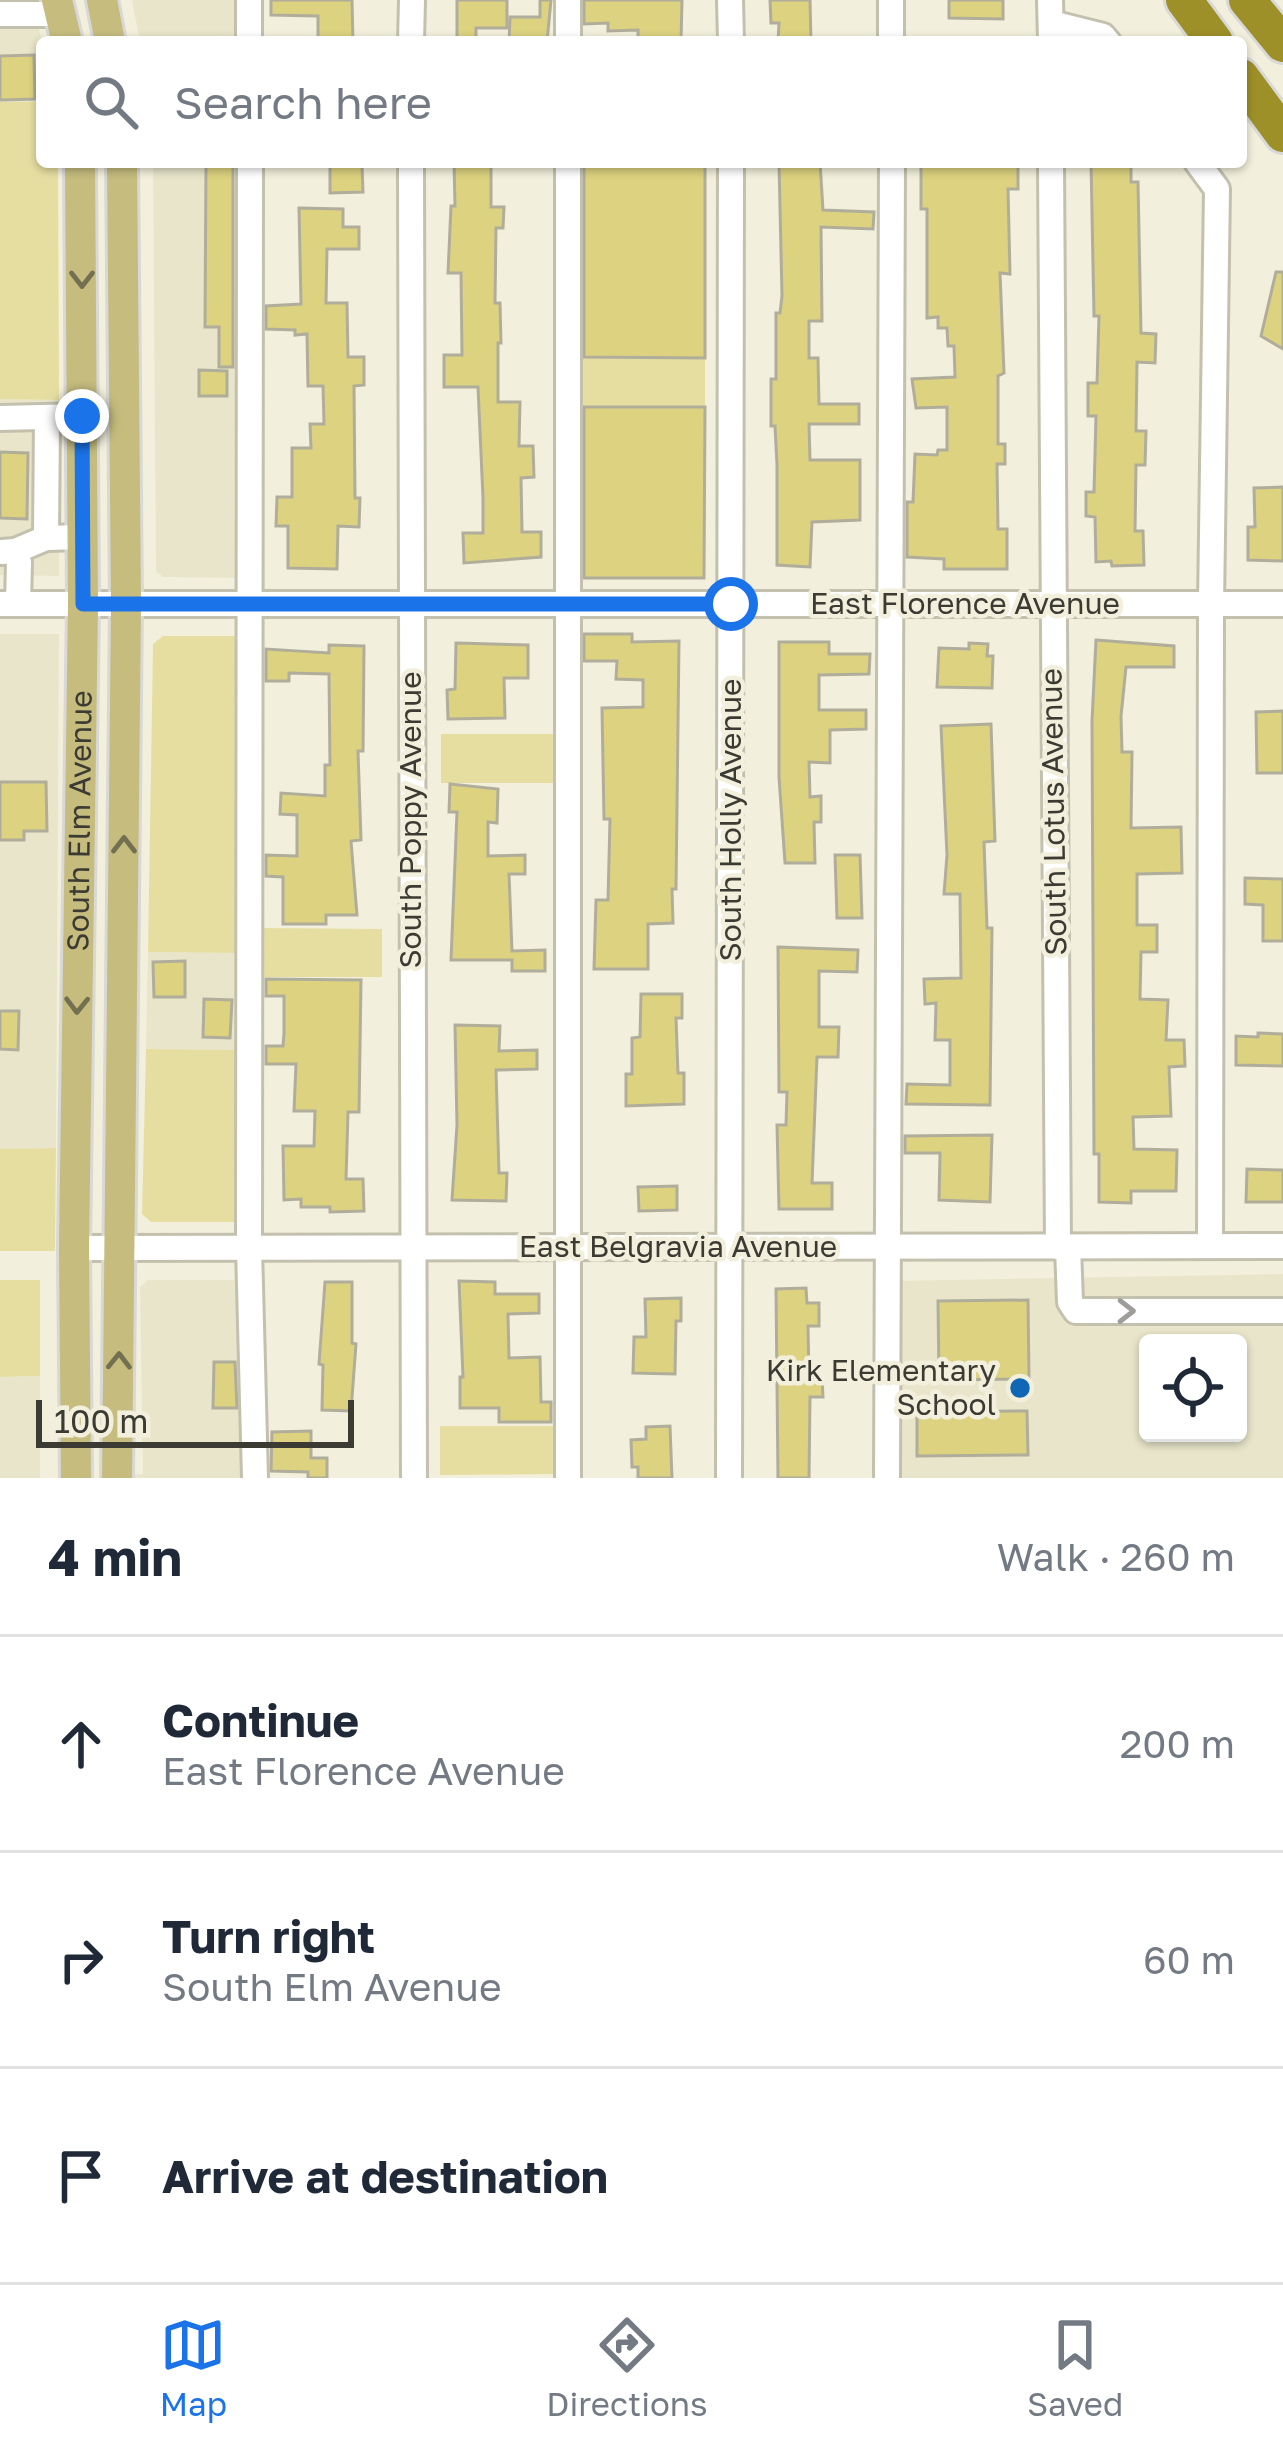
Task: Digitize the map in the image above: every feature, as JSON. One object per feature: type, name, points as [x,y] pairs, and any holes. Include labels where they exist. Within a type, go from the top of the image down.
[{"type":"highway","points":[[1184,0],[1211,36]]},
{"type":"highway","points":[[1246,0],[1283,44]]},
{"type":"highway","points":[[1247,85],[1283,134]]},
{"type":"main road","points":[[102,0],[109,36]]},
{"type":"main road","name":"South Elm Avenue","points":[[76,1478],[74,1248],[83,604],[80,168]]},
{"type":"main road","name":"South Elm Avenue","points":[[117,1478],[126,604],[122,168]]},
{"type":"street","points":[[249,0],[249,36]]},
{"type":"street","points":[[412,0],[412,36]]},
{"type":"street","points":[[568,0],[568,36]]},
{"type":"street","points":[[730,0],[730,36]]},
{"type":"street","points":[[891,0],[891,36]]},
{"type":"street","points":[[0,14],[61,18]]},
{"type":"street","points":[[1051,22],[1103,36]]},
{"type":"street","points":[[250,168],[249,1248],[255,1478]]},
{"type":"street","name":"South Poppy Avenue","points":[[411,168],[414,1478]]},
{"type":"street","points":[[568,168],[568,1478]]},
{"type":"street","name":"South Holly Avenue","points":[[730,168],[730,1478]]},
{"type":"street","points":[[887,1478],[892,168]]},
{"type":"street","name":"South Lotus Avenue","points":[[1051,168],[1052,604],[1063,1246],[1070,1302],[1076,1311],[1283,1312]]},
{"type":"street","points":[[1201,168],[1217,189],[1210,1246]]},
{"type":"street","points":[[0,418],[82,416]]},
{"type":"street","points":[[46,538],[47,417]]},
{"type":"street","points":[[9,604],[19,562],[8,552],[46,538],[83,537]]},
{"type":"street","name":"East Florence Avenue","points":[[9,604],[1283,604]]},
{"type":"street","name":"East Belgravia Avenue","points":[[74,1248],[1283,1246]]},
{"type":"shaded area","points":[[0,0],[32,0],[41,36],[36,36],[36,102],[0,102]]},
{"type":"shaded area","points":[[132,0],[244,0],[244,36],[139,36]]},
{"type":"shaded area","points":[[0,102],[36,102],[36,168],[58,168],[59,400],[0,399]]},
{"type":"shaded area","points":[[153,168],[244,168],[243,578],[163,577],[156,571]]},
{"type":"shaded area","points":[[583,357],[705,358],[705,407],[583,407]]},
{"type":"shaded area","points":[[0,399],[59,400],[59,576],[0,575]]},
{"type":"shaded area","points":[[0,634],[59,634],[56,1148],[0,1149]]},
{"type":"shaded area","points":[[163,636],[243,636],[240,953],[148,952],[153,644]]},
{"type":"shaded area","points":[[441,734],[561,734],[561,783],[441,783]]},
{"type":"shaded area","points":[[260,928],[382,929],[382,977],[260,977]]},
{"type":"shaded area","points":[[148,952],[240,953],[239,1050],[146,1049]]},
{"type":"shaded area","points":[[146,1049],[239,1050],[238,1222],[151,1222],[142,1214]]},
{"type":"shaded area","points":[[56,1148],[55,1251],[0,1251],[0,1149]]},
{"type":"shaded area","name":"Kirk Elementary School","points":[[1283,1274],[1283,1478],[893,1478],[891,1281]]},
{"type":"shaded area","points":[[0,1280],[40,1280],[40,1376],[0,1377]]},
{"type":"shaded area","points":[[148,1280],[246,1280],[248,1478],[132,1478],[143,1474],[140,1287]]},
{"type":"shaded area","points":[[40,1376],[40,1478],[0,1478],[0,1377]]},
{"type":"shaded area","points":[[440,1426],[559,1426],[559,1474],[440,1475]]},
{"type":"building","points":[[271,0],[352,0],[353,36],[318,36],[318,16],[271,15]]},
{"type":"building","points":[[457,0],[507,0],[507,28],[476,28],[476,36],[457,36]]},
{"type":"building","points":[[540,0],[551,0],[548,36],[509,36],[510,17],[540,17]]},
{"type":"building","points":[[584,0],[682,0],[681,36],[638,36],[638,30],[608,31],[608,23],[584,24]]},
{"type":"building","points":[[770,0],[810,0],[811,36],[778,36],[779,23],[771,23]]},
{"type":"building","points":[[949,0],[1003,0],[1003,19],[949,18]]},
{"type":"building","points":[[34,55],[35,99],[0,100],[0,56]]},
{"type":"building","points":[[206,168],[233,168],[233,367],[219,367],[219,327],[205,327]]},
{"type":"building","points":[[330,168],[362,168],[363,192],[330,193]]},
{"type":"building","points":[[454,168],[491,168],[491,207],[504,207],[503,228],[496,228],[495,303],[500,303],[501,343],[498,402],[520,402],[519,446],[533,446],[534,477],[521,478],[522,532],[541,532],[541,557],[464,563],[463,533],[483,533],[483,498],[478,387],[444,387],[444,355],[462,355],[461,273],[448,273],[451,206],[455,206]]},
{"type":"building","points":[[584,168],[705,168],[705,358],[584,357]]},
{"type":"building","points":[[779,168],[820,168],[823,210],[874,212],[873,229],[821,227],[822,321],[809,321],[809,358],[818,358],[819,404],[859,404],[859,424],[809,424],[810,460],[860,460],[860,520],[812,522],[810,567],[777,565],[771,379],[776,379],[776,313],[780,313]]},
{"type":"building","points":[[921,168],[1018,168],[1018,189],[1008,189],[1010,274],[1000,273],[1004,373],[998,376],[998,444],[1005,444],[1005,464],[997,464],[998,529],[1007,529],[1007,569],[944,569],[944,559],[907,557],[907,502],[913,502],[915,454],[937,455],[938,450],[947,450],[947,407],[916,408],[912,379],[955,377],[954,346],[948,346],[947,328],[938,328],[938,317],[927,318],[927,209],[921,209]]},
{"type":"building","points":[[1091,168],[1131,168],[1131,182],[1138,182],[1141,333],[1156,334],[1155,363],[1137,362],[1136,431],[1146,431],[1145,465],[1136,465],[1135,531],[1143,531],[1144,565],[1096,562],[1095,517],[1086,516],[1086,492],[1094,492],[1096,416],[1088,416],[1088,383],[1097,383],[1099,316],[1094,316]]},
{"type":"building","points":[[299,208],[343,209],[343,227],[359,227],[359,249],[327,249],[326,303],[347,303],[348,357],[364,357],[364,385],[354,386],[359,527],[338,526],[337,569],[288,568],[288,526],[276,526],[277,497],[292,497],[292,448],[311,448],[310,424],[324,424],[323,386],[308,386],[307,334],[266,329],[266,306],[301,304]]},
{"type":"building","points":[[1276,272],[1283,272],[1283,349],[1261,336]]},
{"type":"building","points":[[199,370],[227,371],[227,396],[199,396]]},
{"type":"building","points":[[584,407],[705,407],[704,578],[584,578]]},
{"type":"building","points":[[0,452],[28,453],[27,519],[0,518]]},
{"type":"building","points":[[1283,487],[1283,561],[1248,560],[1248,527],[1255,527],[1254,488]]},
{"type":"building","points":[[584,634],[632,634],[632,642],[679,641],[673,923],[648,924],[648,969],[594,969],[596,900],[608,900],[610,819],[604,819],[602,708],[643,707],[643,680],[616,679],[617,661],[584,661]]},
{"type":"building","points":[[1096,640],[1174,646],[1174,667],[1126,667],[1121,716],[1122,752],[1132,752],[1131,828],[1181,827],[1182,873],[1137,874],[1137,925],[1157,925],[1157,952],[1141,952],[1140,999],[1168,1000],[1166,1040],[1184,1040],[1185,1066],[1169,1067],[1171,1116],[1133,1117],[1134,1149],[1177,1150],[1176,1191],[1131,1191],[1131,1203],[1099,1202],[1099,1154],[1094,1154],[1092,721]]},
{"type":"building","points":[[779,642],[829,642],[829,654],[870,654],[869,674],[819,675],[819,710],[866,710],[866,729],[830,730],[830,763],[809,762],[810,797],[821,796],[821,822],[814,822],[815,863],[785,863],[779,777]]},
{"type":"building","points":[[456,643],[528,645],[528,678],[504,678],[505,718],[448,719],[447,690],[455,689]]},
{"type":"building","points":[[969,643],[988,644],[987,656],[993,656],[992,688],[937,687],[939,648],[969,649]]},
{"type":"building","points":[[329,645],[364,646],[363,751],[358,751],[361,840],[351,841],[357,915],[326,915],[326,924],[283,924],[283,877],[266,876],[266,855],[297,856],[297,815],[280,814],[281,793],[325,796],[325,765],[330,765],[329,674],[289,673],[289,681],[266,681],[266,649],[329,653]]},
{"type":"building","points":[[1283,711],[1283,773],[1257,773],[1256,712]]},
{"type":"building","points":[[991,724],[995,841],[984,842],[987,928],[992,928],[990,1105],[906,1104],[907,1084],[950,1085],[950,1040],[935,1040],[936,1003],[925,1004],[924,979],[961,978],[960,894],[944,894],[947,855],[941,726]]},
{"type":"building","points":[[0,782],[46,782],[47,831],[24,831],[24,840],[0,840]]},
{"type":"building","points":[[450,784],[498,789],[497,823],[488,822],[488,856],[525,855],[525,874],[509,874],[512,951],[545,950],[545,971],[512,971],[512,960],[451,960],[457,812],[449,812]]},
{"type":"building","points":[[835,855],[860,855],[862,918],[837,918]]},
{"type":"building","points":[[1245,878],[1283,879],[1283,941],[1263,941],[1263,905],[1245,904]]},
{"type":"building","points":[[778,947],[858,950],[857,972],[819,971],[819,1027],[839,1027],[838,1057],[817,1057],[812,1183],[832,1183],[832,1209],[779,1209],[777,1125],[786,1125],[787,1092],[779,1092]]},
{"type":"building","points":[[185,961],[185,997],[154,997],[153,962]]},
{"type":"building","points":[[266,979],[361,980],[359,1112],[348,1112],[346,1179],[363,1179],[364,1211],[330,1212],[330,1207],[301,1207],[301,1199],[284,1200],[283,1146],[314,1146],[315,1111],[294,1111],[296,1064],[266,1064],[266,1046],[283,1046],[284,996],[266,996]]},
{"type":"building","points":[[641,994],[682,994],[682,1018],[676,1018],[684,1104],[626,1106],[632,1038],[640,1037]]},
{"type":"building","points":[[204,999],[232,1000],[230,1038],[203,1037]]},
{"type":"building","points":[[0,1011],[19,1011],[18,1050],[0,1049]]},
{"type":"building","points":[[455,1025],[500,1026],[499,1051],[537,1050],[537,1069],[496,1070],[499,1173],[507,1173],[506,1201],[452,1200],[457,1125]]},
{"type":"building","points":[[1258,1033],[1283,1034],[1283,1066],[1236,1065],[1236,1036],[1258,1037]]},
{"type":"building","points":[[992,1135],[990,1202],[939,1200],[940,1153],[905,1153],[905,1136]]},
{"type":"building","points":[[1247,1169],[1283,1170],[1283,1202],[1246,1202]]},
{"type":"building","points":[[677,1186],[677,1210],[639,1211],[638,1187]]},
{"type":"building","points":[[459,1281],[495,1282],[495,1294],[539,1294],[539,1313],[508,1314],[509,1358],[540,1357],[541,1402],[551,1402],[551,1422],[499,1422],[499,1408],[460,1408]]},
{"type":"building","points":[[325,1282],[352,1282],[352,1343],[356,1344],[351,1411],[322,1410],[323,1365],[319,1364]]},
{"type":"building","points":[[806,1288],[807,1303],[819,1303],[819,1326],[808,1326],[809,1378],[822,1378],[823,1397],[810,1397],[809,1478],[778,1478],[776,1289]]},
{"type":"building","points":[[681,1298],[675,1374],[633,1373],[634,1337],[646,1337],[645,1299]]},
{"type":"building","points":[[1028,1300],[1029,1379],[939,1380],[938,1301]]},
{"type":"building","points":[[214,1362],[235,1362],[237,1408],[213,1408]]},
{"type":"building","points":[[1027,1411],[1028,1455],[917,1456],[917,1412]]},
{"type":"building","points":[[670,1426],[672,1478],[638,1478],[638,1467],[632,1467],[631,1440],[646,1439],[646,1427]]},
{"type":"building","points":[[311,1431],[311,1458],[327,1458],[327,1478],[271,1471],[272,1432]]},
{"type":"place","name":"Kirk Elementary School","points":[[1020,1388]]},
{"type":"route","points":[[82,416],[83,604],[731,604]]}]
